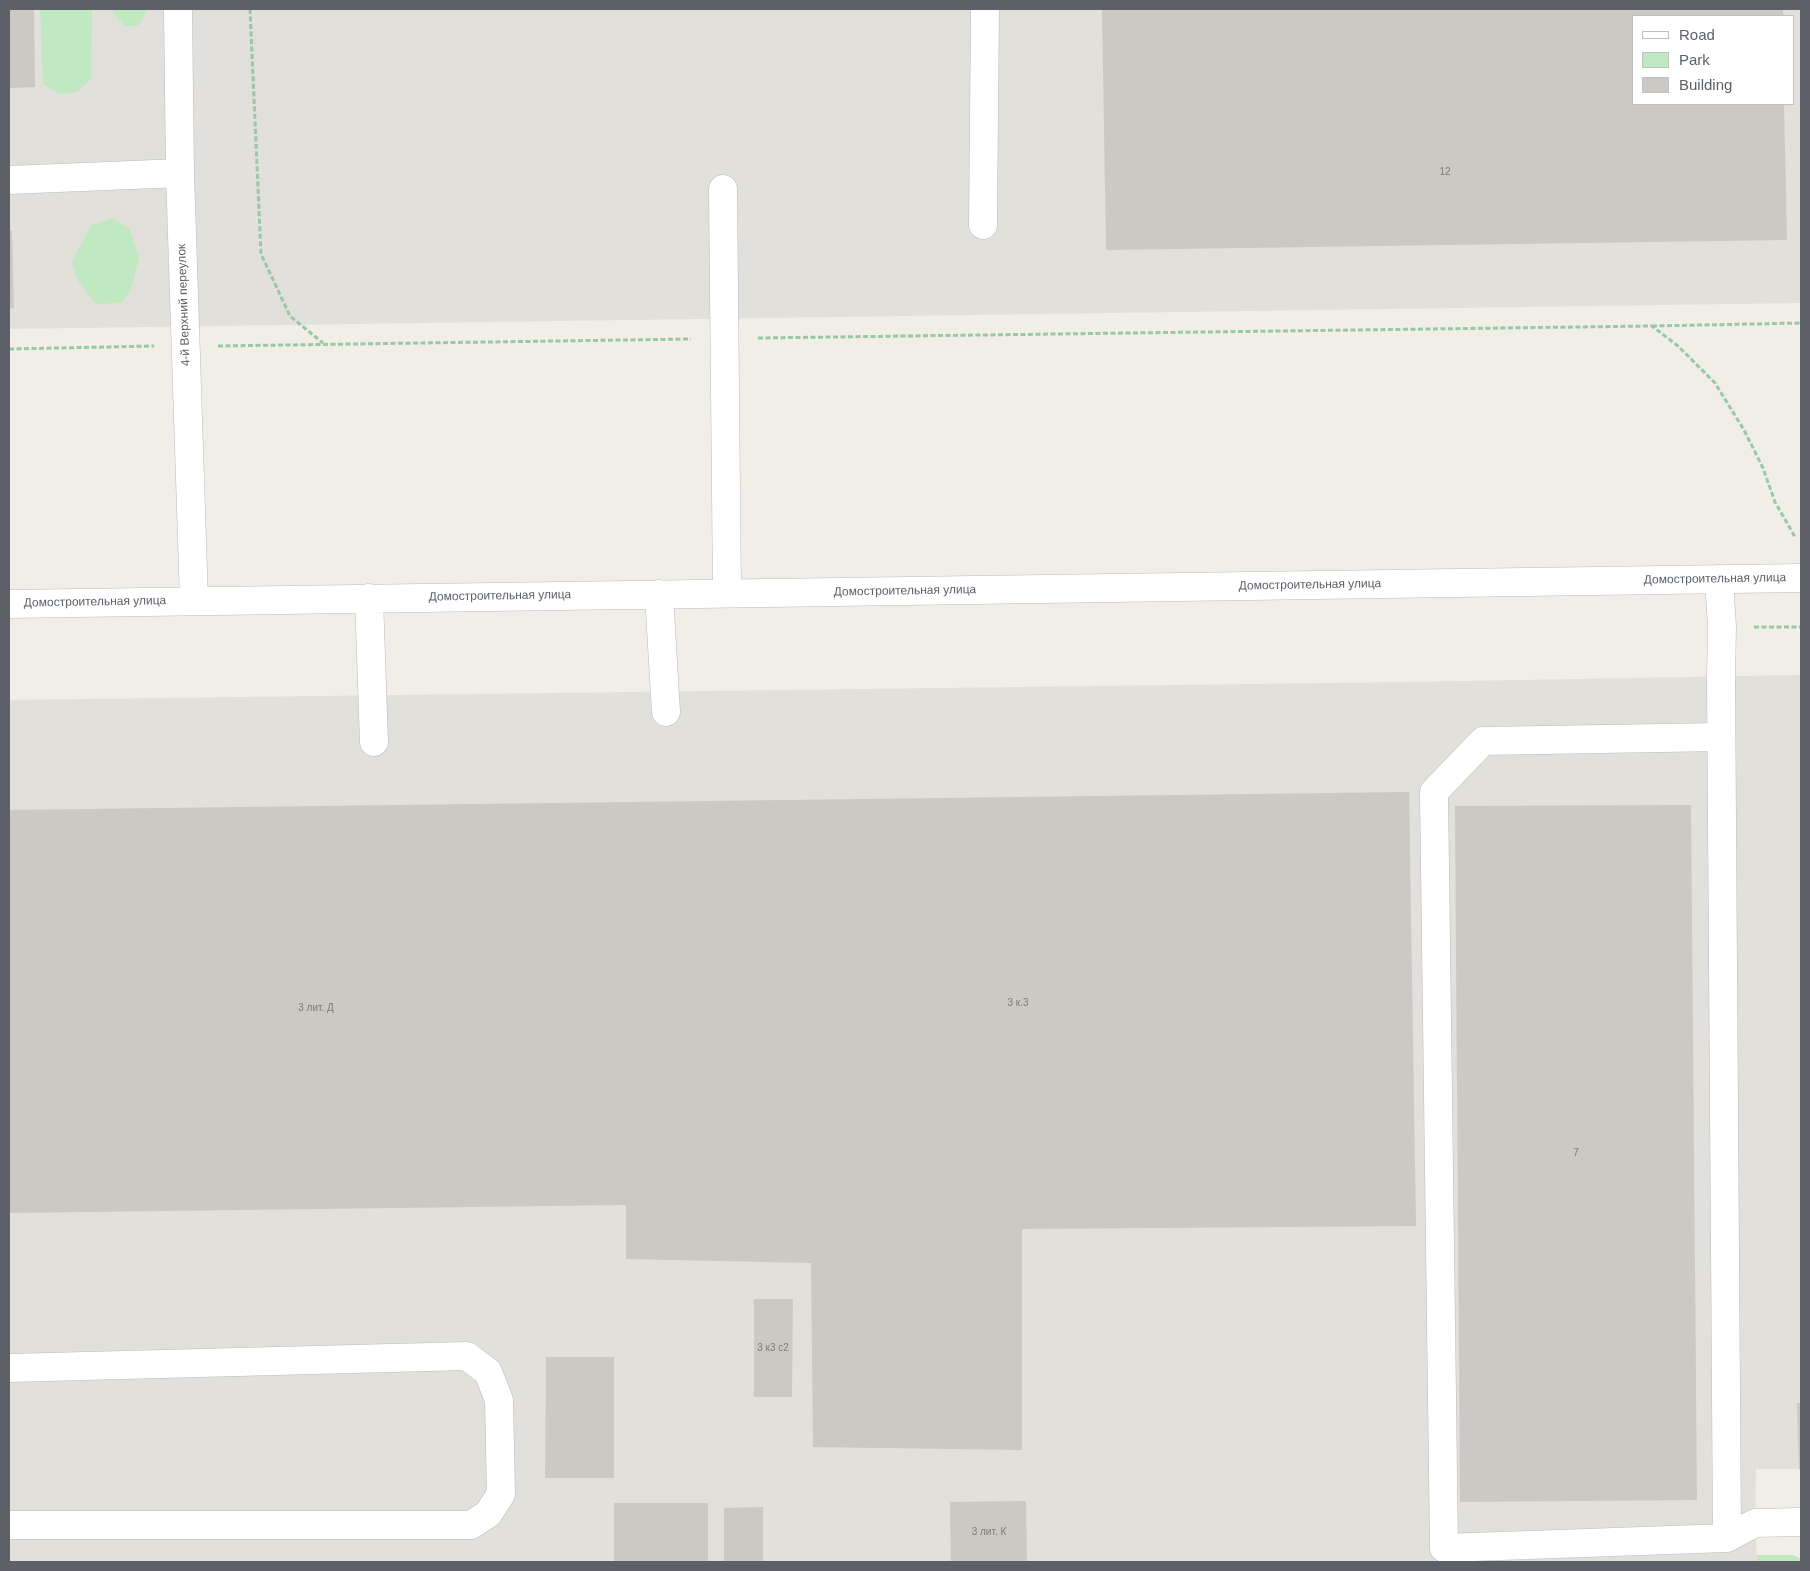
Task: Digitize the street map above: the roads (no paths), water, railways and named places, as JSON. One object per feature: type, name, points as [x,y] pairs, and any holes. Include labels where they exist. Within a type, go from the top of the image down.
[{"type":"street","name":"4-й Верхний переулок","points":[[178,9],[180,173],[194,600]]},
{"type":"street","points":[[983,225],[984,9]]},
{"type":"street","points":[[9,180],[180,173]]},
{"type":"street","points":[[723,189],[728,593]]},
{"type":"street","name":"Домостроительная улица","points":[[9,604],[1801,578]]},
{"type":"street","points":[[1719,579],[1722,627],[1721,737],[1727,1538]]},
{"type":"street","points":[[659,594],[666,712]]},
{"type":"street","points":[[369,598],[374,742]]},
{"type":"street","points":[[1721,737],[1483,741],[1434,792],[1444,1548],[1727,1538],[1755,1523],[1801,1522]]},
{"type":"street","points":[[9,1368],[467,1356],[488,1372],[498,1400],[501,1494],[488,1514],[471,1525],[9,1525]]}]
